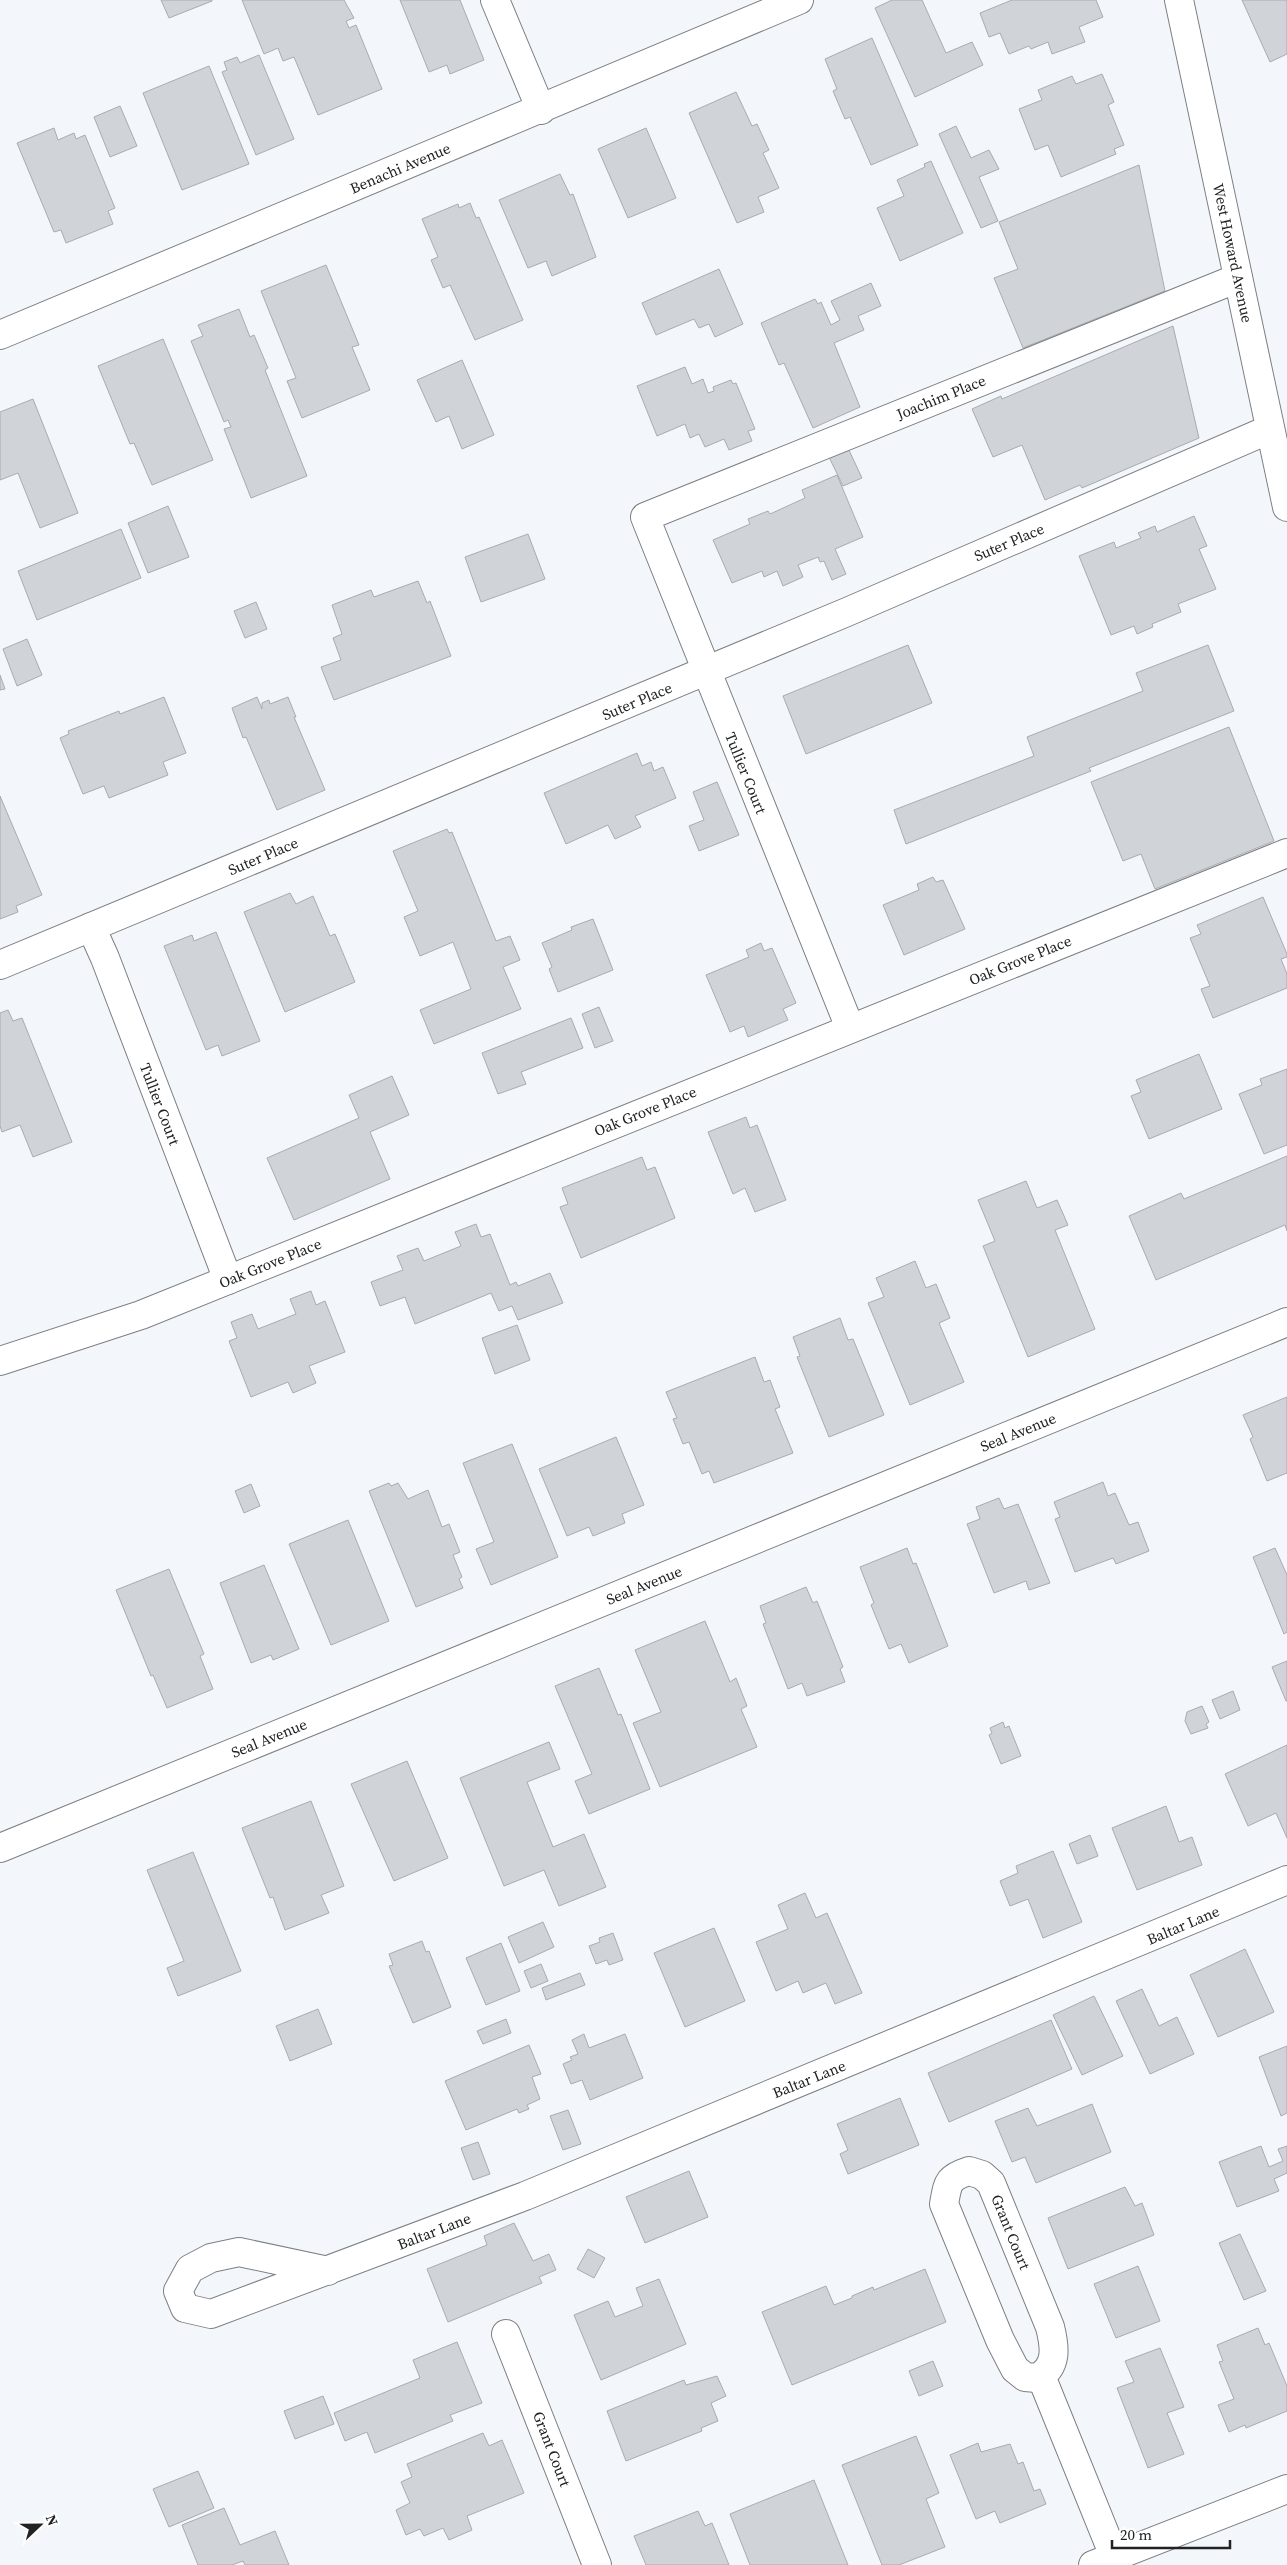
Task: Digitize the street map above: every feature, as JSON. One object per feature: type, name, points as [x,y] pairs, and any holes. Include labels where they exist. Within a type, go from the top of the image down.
[{"type":"street","name":"Benachi Avenue","points":[[0,335],[541,110],[799,0]]},
{"type":"street","name":"West Howard Avenue","points":[[1179,0],[1287,507]]},
{"type":"street","points":[[496,4],[541,110]]},
{"type":"street","name":"Joachim Place","points":[[645,517],[1238,278]]},
{"type":"street","name":"Suter Place","points":[[0,965],[706,672],[1270,429]]},
{"type":"street","name":"Tullier Court","points":[[645,517],[850,1028]]},
{"type":"street","name":"Oak Grove Place","points":[[0,1361],[141,1315],[1287,853]]},
{"type":"street","name":"Tullier Court","points":[[91,927],[105,958],[228,1280]]},
{"type":"street","name":"Seal Avenue","points":[[0,1848],[1287,1322]]},
{"type":"street","name":"Baltar Lane","points":[[328,2270],[525,2196],[1287,1880]]},
{"type":"street","name":"Grant Court","points":[[968,2171],[982,2175],[991,2183],[1050,2327],[1055,2350],[1053,2361],[1042,2376],[1037,2378],[1024,2377],[1015,2369],[1000,2340],[944,2204],[948,2182],[956,2174],[968,2171]]},
{"type":"street","name":"Grant Court","points":[[506,2334],[597,2565]]},
{"type":"street","points":[[1042,2376],[1103,2560],[1287,2489]]},
{"type":"building","points":[[161,0],[212,0],[212,1],[169,18]]},
{"type":"building","points":[[242,0],[344,0],[354,18],[346,21],[349,28],[356,25],[382,89],[318,115],[294,57],[283,61],[278,48],[264,54]]},
{"type":"building","points":[[400,0],[460,0],[484,60],[450,74],[447,65],[429,72]]},
{"type":"building","points":[[892,0],[922,0],[946,53],[972,42],[983,65],[915,97],[875,8]]},
{"type":"building","points":[[1012,0],[1096,0],[1103,17],[1079,27],[1085,42],[1052,54],[1048,42],[1031,49],[1029,46],[1009,54],[1000,33],[989,37],[980,13]]},
{"type":"building","points":[[1242,0],[1287,0],[1287,54],[1270,62]]},
{"type":"building","points":[[872,38],[918,145],[871,165],[850,117],[845,119],[833,91],[837,89],[825,59]]},
{"type":"building","points":[[259,55],[294,139],[256,155],[222,72],[227,70],[224,62],[237,57],[240,63]]},
{"type":"building","points":[[209,66],[249,164],[182,190],[143,93]]},
{"type":"building","points":[[1102,74],[1114,102],[1108,105],[1124,145],[1114,149],[1116,154],[1061,177],[1048,145],[1035,150],[1019,109],[1042,100],[1038,90],[1072,76],[1076,84]]},
{"type":"building","points":[[736,92],[752,126],[757,124],[769,150],[763,153],[779,188],[758,197],[764,212],[737,223],[689,113]]},
{"type":"building","points":[[120,106],[137,146],[110,157],[94,117]]},
{"type":"building","points":[[956,126],[971,158],[989,150],[999,169],[979,177],[998,221],[981,228],[939,134]]},
{"type":"building","points":[[54,128],[58,140],[74,133],[76,139],[85,135],[115,208],[108,211],[113,224],[66,243],[61,230],[54,232],[17,143]]},
{"type":"building","points":[[646,128],[676,198],[628,218],[598,149]]},
{"type":"building","points":[[931,161],[963,233],[900,261],[877,208],[904,196],[897,180],[925,167],[924,164]]},
{"type":"building","points":[[1139,165],[1165,291],[1023,348],[994,278],[1018,269],[999,222]]},
{"type":"building","points":[[560,174],[570,195],[573,194],[596,257],[552,276],[546,261],[528,268],[499,200]]},
{"type":"building","points":[[470,203],[476,218],[479,217],[523,320],[475,340],[450,285],[443,288],[431,260],[438,257],[422,219],[458,204],[459,208]]},
{"type":"building","points":[[326,265],[359,345],[352,347],[370,390],[302,418],[287,381],[296,378],[261,291]]},
{"type":"building","points":[[719,269],[743,324],[715,337],[709,324],[699,328],[694,319],[656,335],[642,303]]},
{"type":"building","points":[[871,283],[881,306],[858,316],[864,330],[834,343],[860,407],[813,428],[784,363],[779,365],[761,323],[815,299],[818,304],[821,302],[831,325],[840,320],[831,301]]},
{"type":"building","points":[[239,309],[250,337],[254,335],[268,368],[265,370],[307,476],[251,498],[224,429],[231,427],[228,420],[224,422],[191,341],[203,336],[198,325]]},
{"type":"building","points":[[1173,326],[1199,438],[1082,488],[1080,485],[1045,500],[1022,445],[993,457],[972,409],[1001,396],[1002,399]]},
{"type":"building","points":[[163,339],[213,460],[152,485],[134,443],[130,444],[98,366]]},
{"type":"building","points":[[462,360],[494,435],[462,449],[449,416],[436,422],[417,380]]},
{"type":"building","points":[[685,367],[692,384],[703,379],[708,393],[714,391],[713,387],[731,380],[733,384],[736,383],[755,429],[748,431],[752,441],[729,450],[724,439],[705,447],[699,434],[690,438],[685,424],[657,436],[637,386]]},
{"type":"building","points":[[33,399],[78,513],[40,528],[18,473],[0,480],[0,412]]},
{"type":"building","points":[[847,446],[862,478],[843,486],[828,455]]},
{"type":"building","points":[[837,475],[863,537],[835,549],[846,574],[832,580],[824,561],[820,562],[818,557],[798,565],[803,577],[783,586],[777,571],[764,577],[762,571],[732,583],[713,540],[750,524],[748,519],[768,511],[770,514],[805,498],[802,490]]},
{"type":"building","points":[[168,506],[189,557],[148,573],[128,523]]},
{"type":"building","points":[[1194,516],[1207,546],[1199,549],[1216,589],[1178,604],[1181,612],[1152,624],[1153,627],[1137,634],[1134,626],[1111,635],[1079,556],[1114,542],[1116,548],[1141,538],[1138,533],[1155,526],[1157,532]]},
{"type":"building","points":[[121,529],[141,578],[37,620],[18,571]]},
{"type":"building","points":[[528,534],[545,579],[481,602],[465,557]]},
{"type":"building","points":[[418,581],[427,603],[430,601],[451,656],[334,700],[321,667],[341,660],[333,638],[342,634],[332,605],[371,590],[374,597]]},
{"type":"building","points":[[256,602],[267,629],[245,638],[234,611]]},
{"type":"building","points":[[27,639],[42,675],[17,686],[3,649]]},
{"type":"building","points":[[908,645],[932,703],[806,754],[783,696]]},
{"type":"building","points":[[1208,645],[1234,711],[1089,768],[1091,771],[906,844],[894,810],[1034,756],[1027,737],[1143,691],[1136,673]]},
{"type":"building","points":[[0,675],[5,689],[0,690]]},
{"type":"building","points":[[164,697],[186,753],[163,762],[168,775],[109,798],[104,786],[83,794],[60,738],[69,734],[68,731],[119,711],[120,714]]},
{"type":"building","points":[[257,697],[262,709],[262,703],[269,700],[270,704],[288,697],[296,717],[294,717],[325,790],[277,810],[246,737],[243,738],[232,708]]},
{"type":"building","points":[[1229,727],[1274,841],[1155,889],[1141,854],[1123,861],[1091,782]]},
{"type":"building","points":[[637,753],[642,766],[651,762],[654,771],[663,767],[676,798],[635,816],[641,827],[615,839],[608,825],[566,844],[544,793]]},
{"type":"building","points":[[717,782],[739,835],[699,851],[689,826],[704,820],[693,792]]},
{"type":"building","points":[[0,796],[42,895],[16,906],[18,912],[0,919]]},
{"type":"building","points":[[447,829],[449,833],[452,832],[496,941],[510,936],[520,960],[503,967],[521,1009],[434,1044],[420,1010],[471,989],[453,942],[420,956],[404,917],[418,911],[393,851]]},
{"type":"building","points":[[933,877],[936,882],[943,880],[965,929],[904,955],[883,905],[919,890],[917,884]]},
{"type":"building","points":[[290,893],[296,904],[313,896],[330,936],[335,934],[355,982],[285,1012],[244,912]]},
{"type":"building","points":[[1263,897],[1287,954],[1287,957],[1281,959],[1287,974],[1287,988],[1213,1018],[1201,989],[1210,986],[1190,938],[1201,934],[1197,925]]},
{"type":"building","points":[[593,919],[613,970],[558,992],[549,969],[552,967],[542,943],[572,930],[571,927]]},
{"type":"building","points":[[216,932],[260,1041],[222,1056],[218,1045],[206,1050],[164,946],[192,935],[194,941]]},
{"type":"building","points":[[761,943],[764,951],[772,948],[796,1003],[783,1009],[788,1020],[748,1037],[744,1026],[730,1032],[706,975],[749,957],[746,950]]},
{"type":"building","points":[[599,1007],[613,1041],[595,1048],[582,1014]]},
{"type":"building","points":[[8,1010],[13,1021],[22,1018],[72,1142],[33,1157],[20,1125],[2,1132],[0,1126],[0,1013]]},
{"type":"building","points":[[571,1018],[583,1048],[521,1072],[526,1084],[498,1094],[482,1053]]},
{"type":"building","points":[[1199,1054],[1222,1109],[1149,1139],[1131,1096],[1141,1092],[1136,1080]]},
{"type":"building","points":[[1287,1069],[1287,1145],[1264,1154],[1239,1094],[1262,1085],[1260,1079]]},
{"type":"building","points":[[392,1076],[409,1115],[370,1132],[390,1179],[294,1220],[267,1158],[359,1118],[349,1095]]},
{"type":"building","points":[[746,1117],[750,1128],[757,1125],[786,1200],[755,1212],[745,1188],[733,1194],[708,1132]]},
{"type":"building","points":[[1287,1156],[1287,1231],[1285,1225],[1156,1280],[1129,1216],[1181,1193],[1184,1199]]},
{"type":"building","points":[[642,1157],[647,1170],[655,1167],[675,1218],[581,1258],[560,1207],[568,1204],[562,1188]]},
{"type":"building","points":[[1026,1181],[1037,1208],[1057,1200],[1068,1225],[1055,1230],[1095,1329],[1028,1357],[983,1246],[995,1241],[978,1200]]},
{"type":"building","points":[[476,1224],[481,1237],[490,1234],[510,1285],[516,1282],[518,1286],[550,1273],[563,1303],[518,1320],[512,1306],[499,1311],[491,1293],[415,1324],[405,1297],[380,1306],[371,1282],[403,1270],[397,1256],[418,1248],[424,1261],[461,1246],[455,1232]]},
{"type":"building","points":[[915,1261],[926,1288],[936,1284],[950,1318],[939,1323],[964,1382],[910,1405],[868,1303],[884,1297],[876,1278]]},
{"type":"building","points":[[311,1291],[316,1305],[325,1301],[345,1352],[309,1366],[316,1383],[293,1393],[288,1382],[251,1397],[229,1341],[237,1338],[231,1322],[252,1314],[258,1329],[296,1314],[290,1299]]},
{"type":"building","points":[[840,1318],[848,1340],[853,1339],[884,1415],[829,1437],[797,1357],[800,1356],[793,1337]]},
{"type":"building","points":[[517,1325],[530,1360],[495,1374],[482,1338]]},
{"type":"building","points":[[755,1357],[764,1382],[770,1380],[780,1407],[775,1409],[793,1453],[714,1483],[709,1471],[702,1474],[689,1442],[683,1444],[673,1419],[677,1418],[666,1392]]},
{"type":"building","points":[[1287,1397],[1287,1473],[1267,1481],[1250,1439],[1253,1437],[1243,1415]]},
{"type":"building","points":[[616,1437],[644,1505],[622,1514],[625,1523],[593,1536],[589,1527],[567,1536],[539,1469]]},
{"type":"building","points":[[512,1444],[558,1557],[491,1585],[476,1549],[494,1542],[463,1463]]},
{"type":"building","points":[[1103,1482],[1108,1496],[1115,1493],[1129,1525],[1138,1522],[1149,1551],[1116,1564],[1113,1558],[1075,1572],[1055,1519],[1060,1517],[1054,1502]]},
{"type":"building","points":[[389,1483],[391,1486],[398,1483],[408,1499],[428,1490],[442,1527],[449,1524],[460,1552],[453,1555],[462,1577],[459,1579],[463,1588],[416,1607],[369,1491]]},
{"type":"building","points":[[251,1484],[260,1506],[244,1513],[235,1491]]},
{"type":"building","points":[[999,1498],[1004,1509],[1018,1504],[1050,1583],[1029,1590],[1026,1581],[994,1593],[967,1524],[980,1519],[976,1507]]},
{"type":"building","points":[[348,1520],[389,1621],[331,1645],[289,1544]]},
{"type":"building","points":[[907,1548],[913,1564],[916,1563],[948,1646],[909,1663],[901,1644],[889,1649],[871,1605],[874,1603],[860,1567]]},
{"type":"building","points":[[1275,1548],[1287,1575],[1287,1632],[1284,1634],[1253,1557]]},
{"type":"building","points":[[264,1565],[299,1649],[273,1660],[271,1655],[251,1663],[220,1583]]},
{"type":"building","points":[[169,1569],[204,1654],[200,1656],[213,1689],[167,1708],[153,1675],[151,1676],[116,1590]]},
{"type":"building","points":[[806,1587],[813,1603],[817,1601],[843,1667],[840,1669],[845,1682],[807,1696],[802,1683],[788,1689],[763,1624],[766,1623],[760,1606]]},
{"type":"building","points":[[705,1621],[730,1682],[736,1678],[747,1706],[741,1709],[757,1747],[660,1787],[633,1723],[661,1712],[635,1650]]},
{"type":"building","points":[[1287,1661],[1287,1701],[1286,1701],[1272,1667]]},
{"type":"building","points":[[599,1668],[618,1715],[621,1714],[650,1789],[589,1814],[575,1781],[592,1774],[555,1686]]},
{"type":"building","points":[[1233,1691],[1240,1710],[1220,1719],[1212,1700]]},
{"type":"building","points":[[1202,1706],[1209,1722],[1206,1724],[1208,1728],[1191,1734],[1185,1721],[1187,1712]]},
{"type":"building","points":[[1003,1722],[1005,1728],[1009,1726],[1021,1756],[1001,1764],[989,1735],[992,1733],[990,1728]]},
{"type":"building","points":[[549,1742],[560,1769],[527,1782],[553,1847],[584,1834],[606,1887],[559,1906],[544,1870],[504,1886],[460,1778]]},
{"type":"building","points":[[1287,1745],[1287,1838],[1276,1813],[1248,1826],[1225,1774]]},
{"type":"building","points":[[407,1761],[448,1858],[394,1881],[351,1784]]},
{"type":"building","points":[[311,1801],[344,1886],[321,1895],[329,1913],[285,1930],[273,1897],[270,1898],[242,1828]]},
{"type":"building","points":[[1166,1806],[1179,1842],[1192,1837],[1202,1865],[1137,1890],[1112,1828]]},
{"type":"building","points":[[1090,1835],[1098,1856],[1077,1864],[1069,1844]]},
{"type":"building","points":[[1053,1851],[1082,1922],[1043,1938],[1028,1899],[1010,1906],[1000,1881],[1018,1873],[1016,1866]]},
{"type":"building","points":[[193,1852],[241,1971],[178,1996],[167,1968],[184,1961],[147,1870]]},
{"type":"building","points":[[805,1893],[816,1918],[827,1913],[862,1993],[835,2004],[826,1983],[803,1993],[798,1981],[776,1991],[756,1942],[788,1929],[778,1905]]},
{"type":"building","points":[[543,1922],[554,1947],[519,1963],[508,1937]]},
{"type":"building","points":[[714,1928],[745,2001],[685,2027],[654,1953]]},
{"type":"building","points":[[613,1933],[623,1960],[609,1965],[607,1960],[596,1964],[589,1946],[600,1942],[599,1938]]},
{"type":"building","points":[[422,1941],[426,1952],[429,1951],[451,2007],[413,2023],[389,1966],[393,1965],[389,1954]]},
{"type":"building","points":[[501,1943],[520,1991],[486,2005],[466,1958]]},
{"type":"building","points":[[1245,1949],[1274,2012],[1218,2037],[1190,1975]]},
{"type":"building","points":[[541,1964],[548,1981],[531,1988],[524,1971]]},
{"type":"building","points":[[580,1973],[585,1985],[546,2000],[542,1988]]},
{"type":"building","points":[[1142,1989],[1159,2026],[1177,2017],[1194,2054],[1150,2074],[1116,2001]]},
{"type":"building","points":[[1094,1996],[1123,2056],[1082,2075],[1053,2015]]},
{"type":"building","points":[[318,2009],[332,2044],[290,2061],[276,2026]]},
{"type":"building","points":[[506,2019],[511,2033],[483,2044],[477,2031]]},
{"type":"building","points":[[1051,2020],[1072,2069],[949,2122],[928,2073]]},
{"type":"building","points":[[584,2034],[589,2048],[625,2034],[643,2078],[590,2100],[582,2080],[571,2084],[563,2064],[572,2060],[570,2057],[578,2054],[572,2040]]},
{"type":"building","points":[[529,2045],[541,2074],[532,2077],[540,2099],[527,2105],[529,2109],[519,2113],[517,2109],[466,2130],[445,2081]]},
{"type":"building","points":[[1287,2046],[1287,2113],[1281,2116],[1259,2057]]},
{"type":"building","points":[[900,2098],[919,2145],[848,2174],[840,2154],[848,2150],[837,2124]]},
{"type":"building","points":[[1092,2104],[1111,2152],[1036,2183],[1025,2157],[1012,2162],[995,2121],[1028,2108],[1037,2126]]},
{"type":"building","points":[[568,2110],[581,2144],[563,2150],[550,2116]]},
{"type":"building","points":[[478,2142],[490,2174],[473,2180],[461,2148]]},
{"type":"building","points":[[1261,2146],[1269,2167],[1283,2161],[1278,2149],[1287,2146],[1287,2173],[1274,2179],[1279,2191],[1237,2207],[1219,2162]]},
{"type":"building","points":[[689,2171],[708,2217],[645,2243],[626,2197]]},
{"type":"building","points":[[1125,2187],[1135,2206],[1142,2203],[1154,2235],[1068,2269],[1048,2218]]},
{"type":"building","points":[[514,2223],[533,2261],[549,2254],[556,2270],[539,2277],[542,2283],[448,2322],[427,2269],[487,2245],[484,2236]]},
{"type":"building","points":[[1240,2234],[1266,2291],[1244,2300],[1219,2243]]},
{"type":"building","points":[[588,2249],[605,2258],[594,2278],[577,2269]]},
{"type":"building","points":[[1138,2266],[1160,2321],[1116,2338],[1094,2284]]},
{"type":"building","points":[[925,2269],[946,2322],[792,2385],[762,2312],[826,2286],[834,2305],[873,2287],[874,2290]]},
{"type":"building","points":[[659,2279],[686,2344],[601,2380],[574,2315],[608,2301],[615,2317],[643,2306],[636,2288]]},
{"type":"building","points":[[1258,2328],[1265,2345],[1269,2343],[1287,2386],[1287,2411],[1246,2428],[1245,2425],[1229,2432],[1218,2405],[1234,2399],[1219,2362],[1223,2361],[1217,2345]]},
{"type":"building","points":[[457,2342],[482,2403],[450,2415],[453,2421],[375,2453],[367,2432],[345,2441],[334,2413],[420,2378],[413,2360]]},
{"type":"building","points":[[1160,2348],[1184,2407],[1167,2413],[1184,2454],[1148,2468],[1117,2388],[1134,2382],[1125,2361]]},
{"type":"building","points":[[933,2361],[943,2386],[919,2396],[909,2371]]},
{"type":"building","points":[[717,2376],[726,2396],[711,2403],[718,2421],[701,2428],[702,2431],[626,2461],[607,2411],[684,2380],[686,2385]]},
{"type":"building","points":[[323,2396],[334,2424],[295,2439],[284,2411]]},
{"type":"building","points":[[483,2433],[489,2446],[502,2440],[524,2493],[467,2516],[472,2530],[449,2540],[443,2528],[424,2536],[420,2529],[406,2535],[396,2510],[410,2503],[401,2482],[412,2477],[407,2464]]},
{"type":"building","points":[[916,2436],[939,2493],[926,2499],[945,2547],[899,2565],[882,2565],[842,2465]]},
{"type":"building","points":[[978,2443],[981,2452],[1010,2444],[1018,2464],[1023,2462],[1034,2491],[1040,2489],[1046,2504],[1000,2523],[995,2511],[976,2519],[950,2455]]},
{"type":"building","points":[[198,2471],[214,2508],[169,2527],[153,2489]]},
{"type":"building","points":[[814,2480],[848,2565],[750,2565],[730,2514]]},
{"type":"building","points":[[224,2508],[240,2545],[275,2531],[289,2565],[245,2565],[243,2561],[232,2565],[198,2565],[182,2525]]},
{"type":"building","points":[[698,2511],[705,2526],[712,2523],[729,2565],[646,2565],[634,2536]]}]
